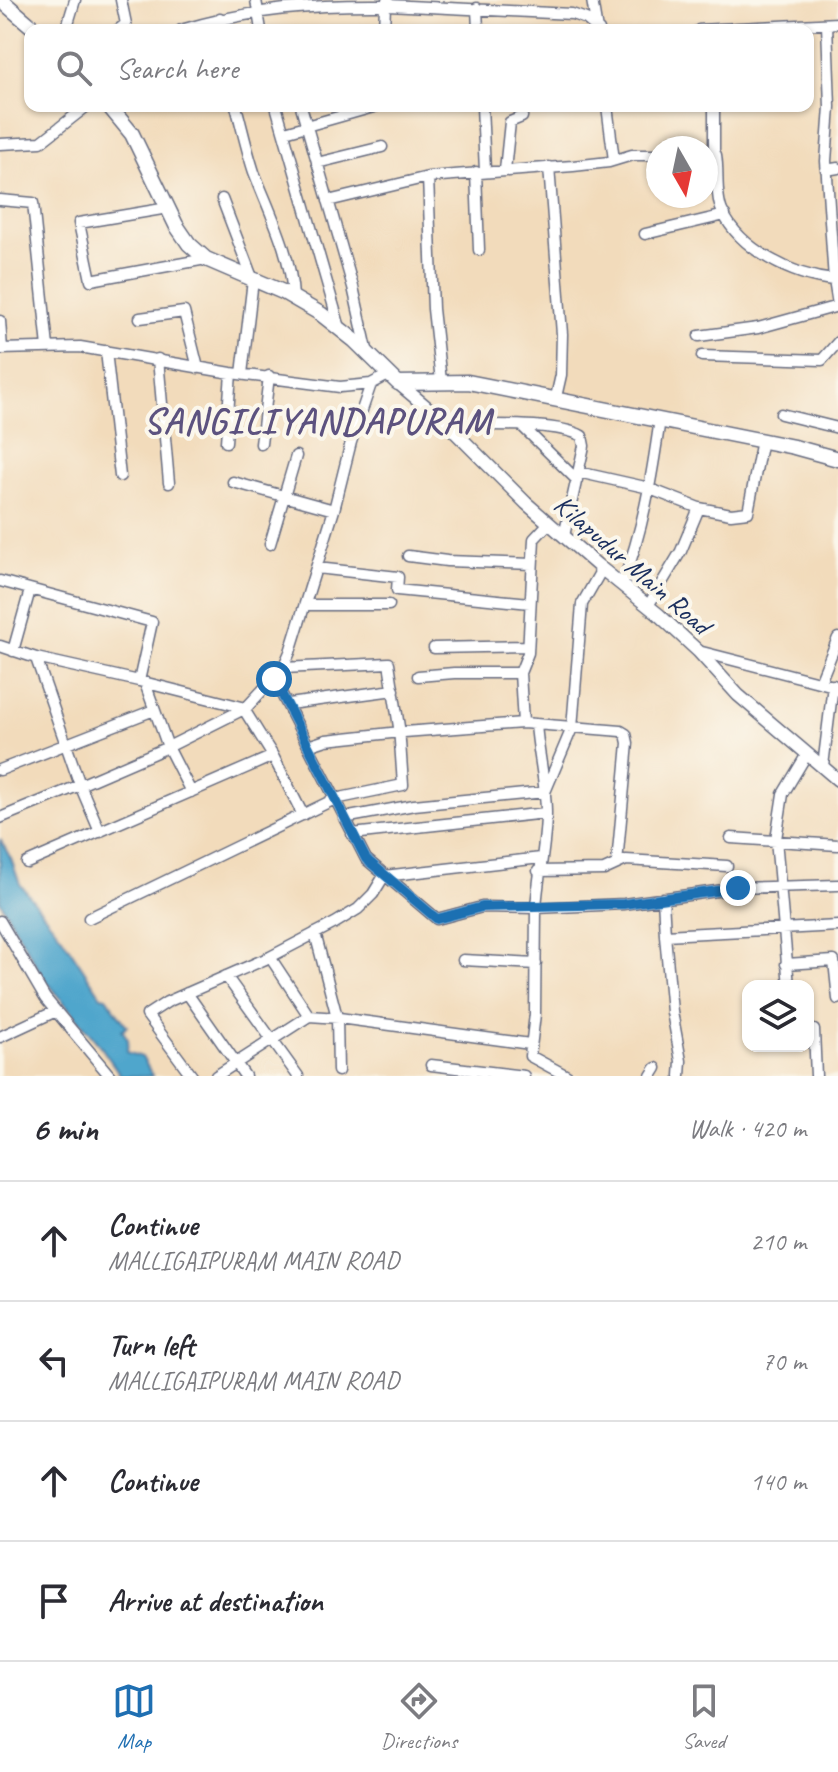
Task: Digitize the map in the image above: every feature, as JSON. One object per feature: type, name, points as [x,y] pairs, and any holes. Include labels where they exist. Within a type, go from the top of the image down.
[{"type":"main road","points":[[1,0],[29,24]]},
{"type":"main road","points":[[114,112],[132,134],[189,244],[206,259],[293,297],[340,328],[393,379],[468,382],[556,397],[838,459]]},
{"type":"street","points":[[68,24],[75,0]]},
{"type":"street","points":[[121,0],[126,24]]},
{"type":"street","points":[[592,0],[596,24]]},
{"type":"street","points":[[200,24],[258,5],[387,4],[572,14],[591,24]]},
{"type":"street","points":[[385,24],[387,4]]},
{"type":"street","points":[[477,8],[479,24]]},
{"type":"street","points":[[220,18],[221,24]]},
{"type":"street","points":[[699,336],[758,328],[838,305],[826,170],[834,106],[832,23]]},
{"type":"street","points":[[0,144],[41,142],[79,112]]},
{"type":"street","points":[[238,112],[254,170],[278,233],[293,297]]},
{"type":"street","points":[[278,112],[340,328]]},
{"type":"street","points":[[302,112],[353,287],[368,354]]},
{"type":"street","points":[[285,132],[356,112]]},
{"type":"street","points":[[479,250],[482,112]]},
{"type":"street","points":[[505,170],[510,122],[522,117],[522,112]]},
{"type":"street","points":[[608,112],[614,160]]},
{"type":"street","points":[[712,136],[714,112]]},
{"type":"street","points":[[317,163],[382,147]]},
{"type":"street","points":[[328,201],[428,177],[646,155]]},
{"type":"street","points":[[549,167],[562,334],[561,375],[556,397]]},
{"type":"street","points":[[826,170],[838,168]]},
{"type":"street","points":[[428,177],[433,309],[441,381]]},
{"type":"street","points":[[718,196],[720,207],[740,235],[767,257],[786,269],[834,280]]},
{"type":"street","points":[[222,199],[253,280],[226,442]]},
{"type":"street","points":[[0,200],[33,203],[48,347]]},
{"type":"street","points":[[168,208],[79,223],[91,280],[206,259]]},
{"type":"street","points":[[645,234],[725,215]]},
{"type":"street","points":[[140,318],[184,312],[198,368]]},
{"type":"street","points":[[0,321],[1,349],[48,347],[106,351],[236,374],[340,387],[393,379]]},
{"type":"street","points":[[702,356],[822,360],[838,342]]},
{"type":"street","points":[[106,351],[120,476]]},
{"type":"street","points":[[158,359],[169,483]]},
{"type":"street","points":[[261,444],[269,376]]},
{"type":"street","name":"Kilapudur Main Road","points":[[393,379],[448,425],[549,523],[698,651],[738,695],[838,780]]},
{"type":"street","points":[[0,818],[168,747],[245,710],[274,679],[283,668],[305,605],[351,442],[371,384]]},
{"type":"street","points":[[781,414],[838,428]]},
{"type":"street","points":[[622,585],[650,489],[660,419]]},
{"type":"street","points":[[448,425],[572,431],[582,436],[584,446],[564,536]]},
{"type":"street","points":[[523,427],[578,476],[650,489],[699,508],[731,514],[748,512],[762,440]]},
{"type":"street","points":[[270,544],[296,456]]},
{"type":"street","points":[[233,482],[334,510]]},
{"type":"street","points":[[648,606],[681,551],[699,508]]},
{"type":"street","points":[[523,723],[520,673],[528,646],[534,539],[549,523]]},
{"type":"street","points":[[408,556],[447,561],[532,564]]},
{"type":"street","points":[[317,568],[398,577],[397,590],[530,603]]},
{"type":"street","points":[[545,792],[572,728],[582,604],[602,569]]},
{"type":"street","points":[[0,581],[152,622],[142,682],[168,747],[191,792]]},
{"type":"street","points":[[13,651],[30,590]]},
{"type":"street","points":[[305,605],[389,605]]},
{"type":"street","points":[[820,682],[838,638]]},
{"type":"street","points":[[0,646],[36,658],[245,710],[303,815]]},
{"type":"street","points":[[434,648],[528,646]]},
{"type":"street","points":[[698,651],[835,686],[823,766]]},
{"type":"street","points":[[36,658],[64,743],[100,832]]},
{"type":"street","points":[[89,918],[335,799],[403,785],[391,667],[384,661],[283,668]]},
{"type":"street","points":[[418,676],[520,673]]},
{"type":"street","points":[[274,679],[366,859],[437,919],[482,907],[624,904],[738,888],[838,885]]},
{"type":"street","points":[[289,704],[394,690]]},
{"type":"street","points":[[0,770],[154,710]]},
{"type":"street","points":[[308,746],[326,740],[523,723],[621,731],[628,739],[617,863]]},
{"type":"street","points":[[431,1065],[526,1076],[535,1014],[538,871],[546,813],[536,724]]},
{"type":"street","points":[[788,980],[776,839],[783,794],[807,754]]},
{"type":"street","points":[[27,863],[273,756]]},
{"type":"street","points":[[344,818],[414,805],[545,792]]},
{"type":"street","points":[[352,834],[546,813]]},
{"type":"street","points":[[731,838],[838,845]]},
{"type":"street","points":[[384,876],[541,858]]},
{"type":"street","points":[[538,871],[604,870],[626,860],[727,866]]},
{"type":"street","points":[[192,1076],[147,1015],[187,993],[270,957],[358,909],[373,894],[384,876]]},
{"type":"street","points":[[663,898],[672,1012],[681,1061],[680,1076]]},
{"type":"street","points":[[0,921],[45,998],[110,1076]]},
{"type":"street","points":[[665,935],[838,926]]},
{"type":"street","points":[[315,933],[337,1017],[338,1071]]},
{"type":"street","points":[[270,957],[309,1016]]},
{"type":"street","points":[[463,960],[536,964]]},
{"type":"street","points":[[786,964],[834,961],[838,999]]},
{"type":"street","points":[[226,976],[298,1076]]},
{"type":"street","points":[[187,993],[245,1076]]},
{"type":"street","points":[[0,1037],[56,1011]]},
{"type":"street","points":[[216,1076],[309,1016],[337,1017],[530,1044]]},
{"type":"street","points":[[814,1030],[816,1076]]},
{"type":"street","points":[[530,1056],[567,1076]]},
{"type":"water","points":[[0,839],[20,884],[62,937],[101,996],[106,997],[127,1026],[122,1030],[128,1039],[127,1052],[142,1057],[153,1076],[121,1076],[43,977],[0,901]]},
{"type":"district","name":"SANGILIYANDAPURAM","points":[[318,420]]},
{"type":"route","points":[[274,679],[366,859],[437,919],[482,907],[624,904],[738,888]]}]
